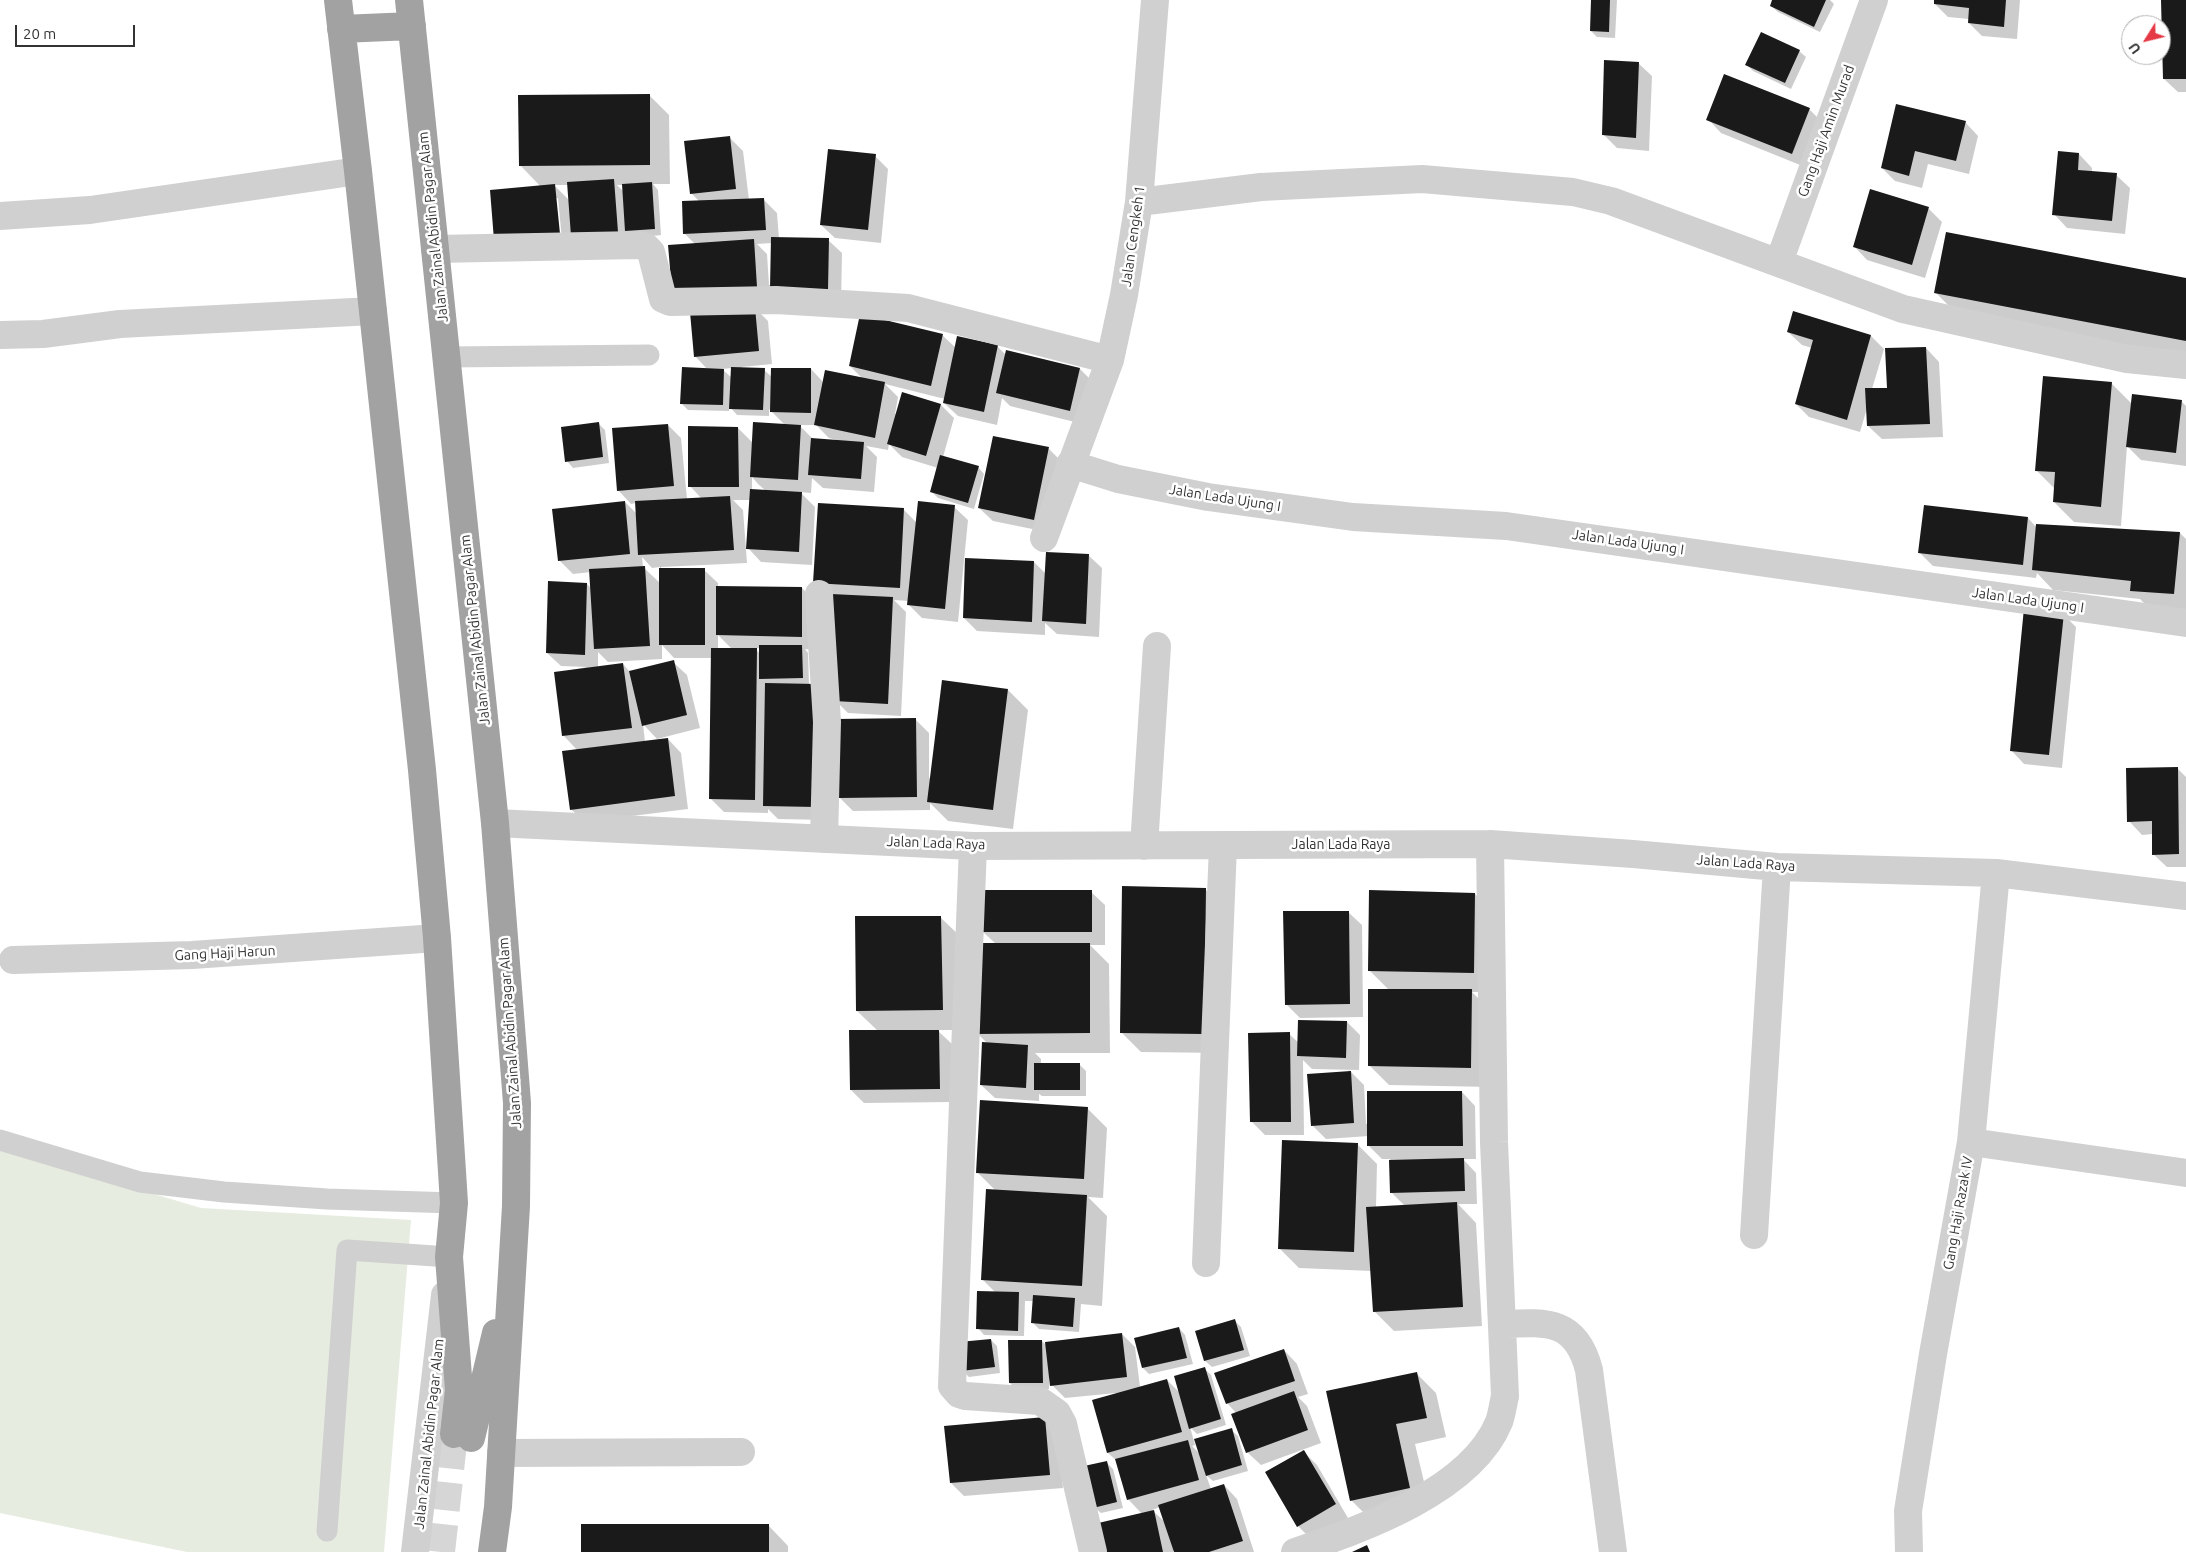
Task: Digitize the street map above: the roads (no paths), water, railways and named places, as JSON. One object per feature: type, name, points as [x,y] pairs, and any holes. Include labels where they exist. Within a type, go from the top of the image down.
[{"type":"highway","name":"Jalan Zainal Abidin Pagar Alam","points":[[338,0],[422,770],[436,938],[454,1203],[449,1257],[462,1436],[514,1262]]},
{"type":"highway","name":"Jalan Zainal Abidin Pagar Alam","points":[[411,13],[495,823],[517,1103],[514,1262],[492,1552]]},
{"type":"highway","points":[[341,29],[411,13]]},
{"type":"street","name":"Jalan Cengkeh 1","points":[[1044,538],[1110,360],[1124,296],[1139,202],[1155,0]]},
{"type":"street","name":"Gang Haji Amin Murad","points":[[1779,262],[1874,0]]},
{"type":"street","points":[[0,216],[90,210],[358,171]]},
{"type":"street","points":[[1139,202],[1261,187],[1422,179],[1573,192],[1611,201],[1903,309],[2127,359],[2186,365]]},
{"type":"street","points":[[435,249],[638,245],[646,247],[651,252],[663,299],[670,302],[776,300],[908,308],[1110,360]]},
{"type":"street","points":[[0,335],[43,334],[120,324],[373,311]]},
{"type":"street","name":"Jalan Lada Ujung I","points":[[1070,464],[1118,479],[1208,497],[1353,517],[1506,526],[2186,623]]},
{"type":"street","points":[[819,594],[827,722],[824,839]]},
{"type":"street","points":[[1144,846],[1157,646]]},
{"type":"street","name":"Jalan Lada Raya","points":[[495,823],[973,846],[1490,844],[1777,867],[1996,873],[2186,896]]},
{"type":"street","points":[[1295,1552],[1348,1534],[1416,1501],[1451,1480],[1470,1464],[1489,1439],[1499,1421],[1505,1396],[1494,1142],[1490,844]]},
{"type":"street","points":[[973,846],[952,1386],[959,1394],[964,1396],[1040,1401],[1057,1413],[1063,1424],[1093,1552]]},
{"type":"street","points":[[1206,1263],[1223,846]]},
{"type":"street","points":[[1754,1235],[1777,867]]},
{"type":"street","name":"Gang Haji Razak IV","points":[[1909,1552],[1908,1512],[1933,1354],[1971,1142],[1996,873]]},
{"type":"street","name":"Gang Haji Harun","points":[[13,960],[202,955],[436,938]]},
{"type":"street","points":[[1971,1142],[2186,1173]]},
{"type":"street","name":"Jalan Zainal Abidin Pagar Alam","points":[[415,1552],[449,1257]]},
{"type":"street","points":[[1502,1324],[1550,1324],[1564,1330],[1580,1346],[1589,1370],[1613,1552]]},
{"type":"street","points":[[501,1453],[741,1452]]},
{"type":"lane","points":[[446,357],[649,355]]},
{"type":"lane","points":[[0,1140],[140,1182],[224,1192],[327,1199],[454,1203]]},
{"type":"lane","points":[[327,1531],[347,1250],[449,1257]]},
{"type":"tunnel","points":[[441,1552],[454,1434]]}]
